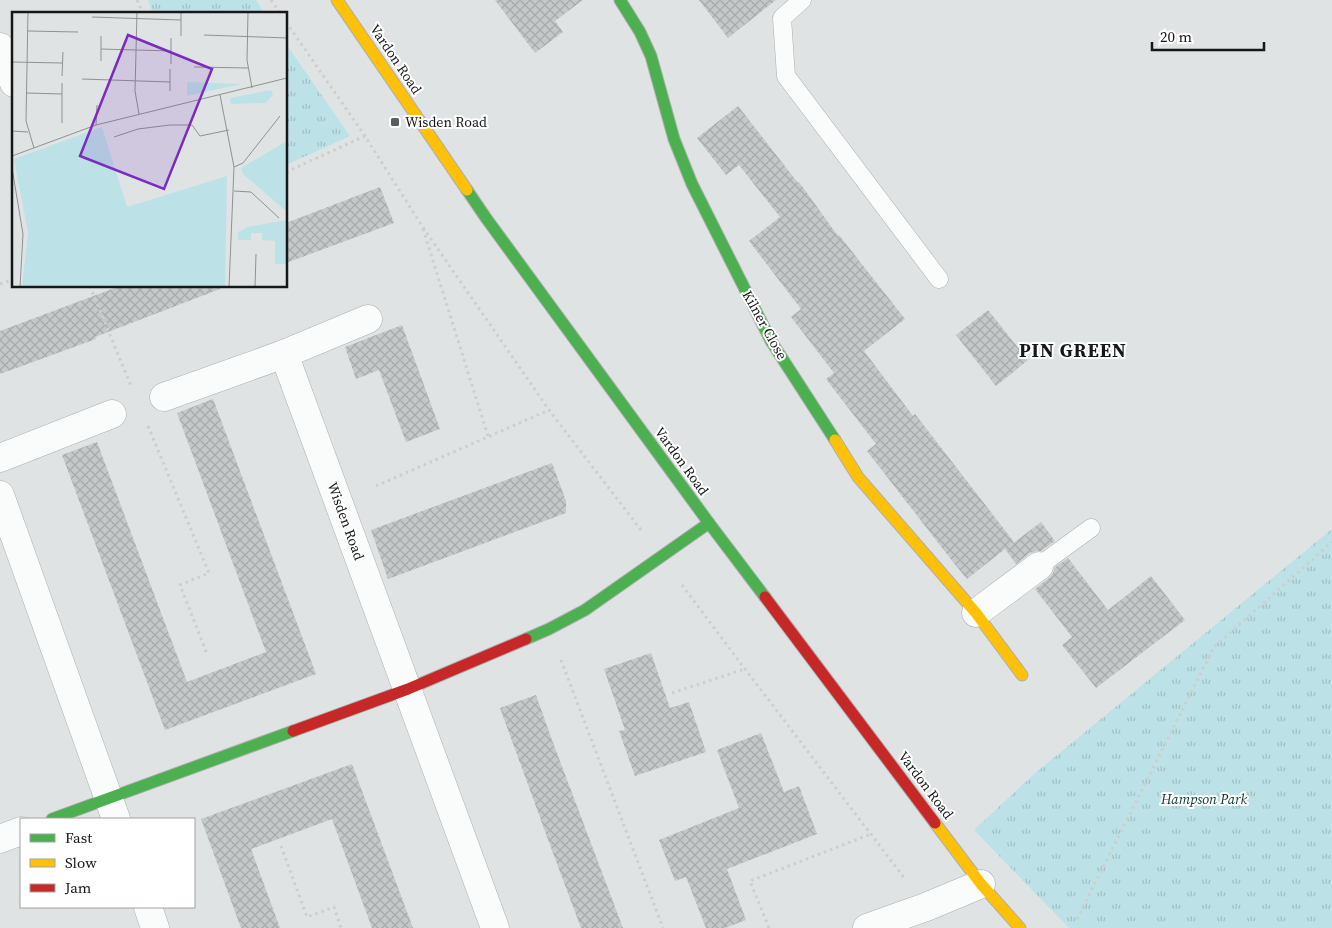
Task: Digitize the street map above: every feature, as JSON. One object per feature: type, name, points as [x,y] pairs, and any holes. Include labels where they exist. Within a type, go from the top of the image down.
[{"type":"street","name":"Vardon Road","points":[[337,0],[486,218],[709,523],[981,884],[1020,928]]},
{"type":"street","name":"Kilner Close","points":[[620,0],[640,32],[651,56],[674,139],[692,184],[770,341],[858,477],[976,613],[1022,675]]},
{"type":"street","points":[[5,49],[12,76]]},
{"type":"street","points":[[164,397],[284,354],[368,319]]},
{"type":"street","name":"Wisden Road","points":[[284,354],[495,928]]},
{"type":"street","points":[[0,458],[112,414]]},
{"type":"street","points":[[0,495],[112,809]]},
{"type":"street","points":[[58,818],[112,809],[503,650],[585,610],[709,523]]},
{"type":"street","points":[[976,613],[1039,566]]},
{"type":"street","points":[[0,839],[20,831]]},
{"type":"street","points":[[867,928],[926,907],[981,884]]},
{"type":"street","points":[[148,908],[155,928]]},
{"type":"lane","points":[[802,0],[782,18],[786,76],[939,279]]},
{"type":"lane","points":[[1039,566],[1091,528]]},
{"type":"path","points":[[138,0],[142,12]]},
{"type":"path","points":[[271,0],[280,12]]},
{"type":"path","points":[[288,25],[365,136],[422,226],[549,410],[646,536]]},
{"type":"path","points":[[288,171],[365,136]]},
{"type":"path","points":[[422,226],[488,436]]},
{"type":"path","points":[[0,284],[12,280]]},
{"type":"path","points":[[91,288],[134,394]]},
{"type":"path","points":[[376,486],[549,410]]},
{"type":"path","points":[[145,421],[209,574],[180,585],[207,654]]},
{"type":"path","points":[[1077,919],[1214,647],[1332,542]]},
{"type":"path","points":[[679,581],[926,907]]},
{"type":"path","points":[[549,629],[663,928]]},
{"type":"path","points":[[672,693],[745,669]]},
{"type":"path","points":[[769,928],[750,881],[871,834]]},
{"type":"path","points":[[281,846],[307,916],[334,907],[341,928]]},
{"type":"green space","points":[[148,0],[256,0],[264,12],[152,12]]},
{"type":"green space","points":[[288,47],[350,136],[288,164]]},
{"type":"green space","name":"Hampson Park","points":[[1332,529],[1332,928],[1069,928],[974,830],[1034,774]]},
{"type":"building","points":[[495,0],[583,0],[555,21],[563,32],[535,53]]},
{"type":"building","points":[[699,0],[776,0],[728,38]]},
{"type":"building","points":[[738,106],[799,182],[838,236],[905,319],[864,351],[913,416],[915,414],[1014,542],[1008,547],[1041,522],[1055,541],[1041,551],[1030,553],[1016,564],[1005,549],[967,579],[867,451],[876,444],[826,379],[834,373],[791,317],[801,309],[749,241],[780,217],[739,165],[726,175],[697,138]]},
{"type":"building","points":[[380,187],[394,223],[288,262],[288,222]]},
{"type":"building","points":[[115,288],[220,288],[95,337],[96,339],[0,374],[0,331]]},
{"type":"building","points":[[988,310],[1028,360],[996,386],[956,335]]},
{"type":"building","points":[[402,325],[440,429],[406,442],[379,370],[356,379],[345,347]]},
{"type":"building","points":[[213,399],[316,674],[165,730],[62,455],[97,442],[187,682],[266,652],[177,413]]},
{"type":"building","points":[[552,463],[566,501],[566,513],[388,579],[371,530]]},
{"type":"building","points":[[1068,558],[1108,610],[1151,576],[1185,620],[1096,688],[1062,645],[1072,637],[1035,589],[1049,578],[1054,568]]},
{"type":"building","points":[[651,653],[670,708],[689,702],[706,752],[635,776],[619,731],[625,730],[604,669]]},
{"type":"building","points":[[536,695],[623,928],[581,928],[550,845],[500,708]]},
{"type":"building","points":[[761,733],[784,792],[799,786],[817,834],[727,869],[746,920],[725,928],[706,928],[686,877],[675,881],[659,840],[739,808],[717,750]]},
{"type":"building","points":[[352,764],[413,928],[372,928],[332,819],[251,849],[280,928],[241,928],[201,819]]},
{"type":"traffic: fast","points":[[620,0],[640,32],[651,56],[674,139],[692,184],[771,341],[835,440]]},
{"type":"traffic: fast","points":[[467,190],[765,597]]},
{"type":"traffic: fast","points":[[526,639],[585,610],[709,523]]},
{"type":"traffic: fast","points":[[55,818],[293,731]]},
{"type":"traffic: slow","points":[[337,0],[467,190]]},
{"type":"traffic: slow","points":[[835,440],[858,477],[976,613],[1022,675]]},
{"type":"traffic: slow","points":[[935,823],[981,884],[1020,928]]},
{"type":"traffic: jam","points":[[765,597],[935,823]]},
{"type":"traffic: jam","points":[[293,731],[408,689],[526,639]]},
{"type":"place","name":"Wisden Road","points":[[395,122]]},
{"type":"district","name":"PIN GREEN","points":[[1073,350]]}]
